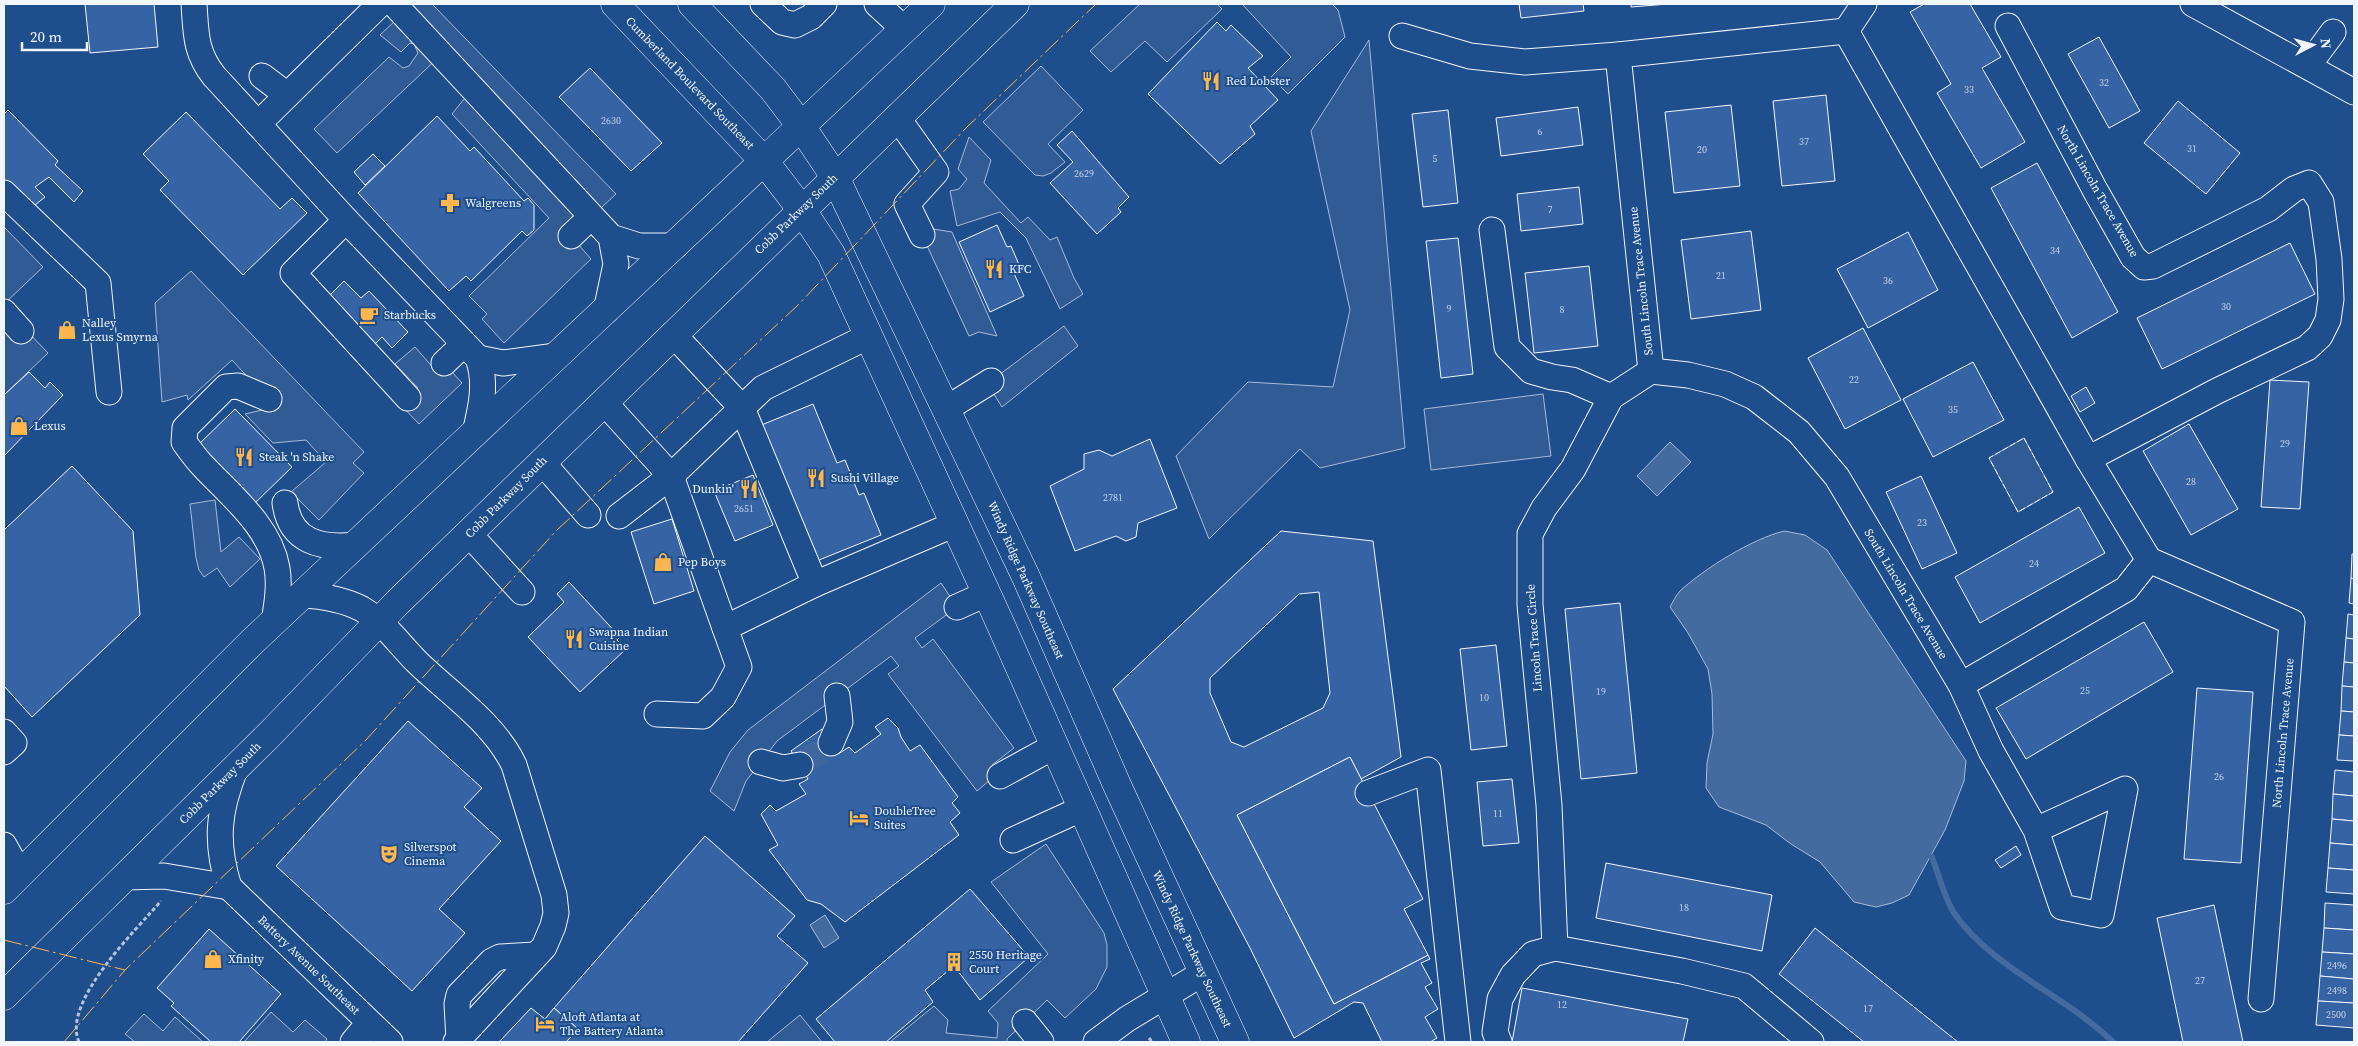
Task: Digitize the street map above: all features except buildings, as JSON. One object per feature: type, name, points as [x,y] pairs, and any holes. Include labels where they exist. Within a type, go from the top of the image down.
[{"type":"main road","name":"Cumberland Boulevard Southeast","points":[[615,4],[765,162]]},
{"type":"main road","points":[[692,4],[773,89],[801,126]]},
{"type":"main road","points":[[12,882],[302,595],[931,4]]},
{"type":"main road","name":"Cobb Parkway South","points":[[4,996],[380,621],[801,209],[1014,4]]},
{"type":"main road","name":"Windy Ridge Parkway Southeast","points":[[801,126],[835,176],[1026,577],[1117,785],[1235,1042]]},
{"type":"main road","points":[[765,162],[801,209],[831,254],[955,524],[1186,1042]]},
{"type":"street","points":[[194,4],[198,50],[203,63],[346,220],[471,351],[483,374],[483,387],[475,433]]},
{"type":"street","points":[[258,124],[380,4]]},
{"type":"street","points":[[394,4],[611,237],[639,246],[675,246]]},
{"type":"street","points":[[763,4],[782,22],[795,25],[810,17],[824,4]]},
{"type":"street","points":[[877,4],[904,29]]},
{"type":"street","points":[[1846,31],[1864,4]]},
{"type":"street","points":[[2193,4],[2354,92]]},
{"type":"street","name":"North Lincoln Trace Avenue","points":[[2008,26],[2119,232],[2134,257],[2144,267],[2154,266],[2268,209],[2294,188],[2309,183],[2320,202],[2329,259],[2331,299],[2328,320],[2320,336],[2306,348],[2217,391],[2088,459]]},
{"type":"street","points":[[1402,36],[1470,56],[1525,62],[1618,56],[1846,31]]},
{"type":"street","points":[[1846,31],[2088,459],[2148,560],[2126,589],[1960,685]]},
{"type":"street","points":[[2308,66],[2333,32]]},
{"type":"street","name":"South Lincoln Trace Avenue","points":[[1618,56],[1650,371],[1688,375],[1725,384],[1754,397],[1798,432],[1837,477],[1960,685],[1991,750],[2036,830],[2062,907],[2101,915],[2125,789],[2036,830]]},
{"type":"street","points":[[262,76],[287,95]]},
{"type":"street","points":[[897,116],[936,172],[907,204],[922,234]]},
{"type":"street","points":[[4,193],[98,283],[109,392]]},
{"type":"street","points":[[571,236],[591,217]]},
{"type":"street","points":[[346,220],[293,272],[408,398]]},
{"type":"street","points":[[1492,230],[1507,347],[1530,371],[1552,378],[1572,380],[1611,397]]},
{"type":"street","points":[[606,311],[616,264],[611,237]]},
{"type":"street","points":[[4,312],[21,331]]},
{"type":"street","points":[[673,334],[742,408],[815,584]]},
{"type":"street","points":[[619,516],[671,476],[763,388],[869,336]]},
{"type":"street","points":[[444,363],[471,351],[503,363],[556,356]]},
{"type":"street","name":"Lincoln Trace Circle","points":[[1555,948],[1550,805],[1530,605],[1530,534],[1544,508],[1573,469],[1611,397],[1650,371]]},
{"type":"street","points":[[946,410],[991,381]]},
{"type":"street","points":[[250,533],[240,502],[201,466],[184,442],[185,428],[226,387],[238,386],[269,398]]},
{"type":"street","points":[[604,402],[671,476],[739,667],[722,697],[703,716],[657,714]]},
{"type":"street","points":[[542,462],[588,515]]},
{"type":"street","points":[[250,533],[290,499],[286,516],[294,531],[300,536],[324,544],[356,545]]},
{"type":"street","points":[[219,502],[250,533],[269,544],[277,566],[278,591],[274,622]]},
{"type":"street","points":[[725,628],[815,584],[955,524]]},
{"type":"street","points":[[469,534],[522,592]]},
{"type":"street","name":"North Lincoln Trace Avenue","points":[[2148,560],[2292,622],[2261,999]]},
{"type":"street","points":[[957,607],[986,594]]},
{"type":"street","points":[[302,595],[343,600],[380,621],[416,661],[488,728],[508,752],[514,765],[554,896],[556,913],[550,936],[544,947],[457,1041]]},
{"type":"street","points":[[831,743],[840,722],[836,696]]},
{"type":"street","points":[[4,732],[14,743],[4,752]]},
{"type":"street","points":[[1000,776],[1053,747]]},
{"type":"street","points":[[761,762],[783,768],[800,765]]},
{"type":"street","points":[[124,877],[164,876],[229,887],[222,860],[219,827],[222,807],[236,766]]},
{"type":"street","points":[[1368,793],[1428,770],[1458,1042]]},
{"type":"street","points":[[1013,840],[1081,809]]},
{"type":"street","points":[[4,845],[12,882]]},
{"type":"street","name":"Battery Avenue Southeast","points":[[229,887],[369,1024],[390,1042]]},
{"type":"street","points":[[1499,1042],[1495,1032],[1500,999],[1513,975],[1533,954],[1555,948],[1682,970],[1744,986],[1811,1042]]},
{"type":"street","points":[[1096,1042],[1164,996],[1203,973]]},
{"type":"street","points":[[1025,1022],[1041,1042]]},
{"type":"street","points":[[353,1042],[369,1024]]},
{"type":"path","points":[[79,1042],[77,1019],[89,990],[124,942],[161,901]]},
{"type":"shaded area","points":[[413,4],[432,4],[616,194],[571,236],[591,259],[504,343],[482,319],[487,314],[469,296],[549,218],[452,114],[472,89],[441,55],[337,153],[314,129],[389,57],[403,68],[409,66],[418,53],[414,44],[410,43],[401,52],[380,35]]},
{"type":"shaded area","points":[[1140,4],[1217,4],[1222,9],[1167,62],[1145,41],[1111,72],[1090,51]]},
{"type":"shaded area","points":[[1242,4],[1332,4],[1338,10],[1345,37],[1288,94],[1271,77],[1291,57]]},
{"type":"shaded area","points":[[1369,40],[1405,448],[1320,468],[1300,449],[1209,539],[1176,456],[1248,382],[1333,387],[1350,310],[1311,131]]},
{"type":"shaded area","points":[[1041,66],[1083,110],[1048,144],[1065,162],[1051,173],[1043,176],[1035,175],[983,122]]},
{"type":"shaded area","points":[[969,137],[991,160],[984,183],[1021,223],[1028,217],[1050,240],[1057,237],[1074,278],[1083,294],[1060,309],[1026,238],[1000,212],[957,226],[950,191],[959,189],[967,179],[958,169]]},
{"type":"shaded area","points":[[4,227],[43,267],[4,304]]},
{"type":"shaded area","points":[[933,229],[952,232],[997,336],[979,332],[969,336],[922,235]]},
{"type":"shaded area","points":[[191,271],[364,452],[353,463],[364,473],[319,520],[291,492],[326,462],[306,440],[273,443],[245,414],[275,407],[232,360],[188,400],[187,395],[162,402],[155,303]]},
{"type":"shaded area","points":[[4,307],[48,353],[4,395]]},
{"type":"shaded area","points":[[1064,326],[1078,346],[1002,407],[995,396],[991,381]]},
{"type":"shaded area","points":[[415,347],[436,371],[444,363],[462,383],[419,424],[401,405],[418,388],[395,364]]},
{"type":"shaded area","points":[[1543,394],[1551,456],[1431,470],[1424,409]]},
{"type":"shaded area","points":[[2024,438],[2053,492],[2018,512],[1989,458]]},
{"type":"shaded area","points":[[1670,442],[1691,462],[1657,496],[1637,476]]},
{"type":"shaded area","points":[[215,500],[221,552],[239,537],[260,559],[230,587],[217,568],[204,577],[199,570],[196,558],[190,504]]},
{"type":"shaded area","points":[[1784,531],[1805,535],[1827,550],[1966,761],[1964,781],[1945,830],[1909,895],[1892,903],[1876,907],[1854,902],[1820,862],[1791,844],[1766,825],[1719,807],[1706,788],[1707,763],[1713,734],[1712,694],[1708,669],[1688,633],[1670,607],[1680,591],[1715,564],[1744,547]]},
{"type":"shaded area","points":[[941,583],[957,607],[915,638],[922,648],[933,639],[1014,748],[992,765],[998,773],[977,791],[888,674],[899,666],[891,656],[777,741],[746,781],[734,811],[710,791],[730,752],[748,730]]},
{"type":"shaded area","points":[[1046,844],[1104,933],[1107,945],[1107,967],[1096,989],[1065,1018],[1047,1000],[1007,1039],[1007,1042],[890,1042],[934,1006],[948,1020],[946,1033],[997,1038],[998,1023],[988,1011],[1048,954],[991,882]]},
{"type":"shaded area","points":[[825,915],[839,938],[824,948],[810,925]]},
{"type":"shaded area","points":[[271,1012],[293,1032],[305,1020],[327,1039],[325,1042],[244,1042]]},
{"type":"shaded area","points":[[144,1014],[163,1031],[175,1017],[203,1042],[135,1042],[125,1034]]},
{"type":"shaded area","points":[[800,1015],[822,1042],[767,1042]]},
{"type":"waterway","points":[[1932,857],[1951,907],[1970,933],[2009,966],[2094,1025],[2113,1042]]},
{"type":"tunnel","points":[[800,765],[831,743]]},
{"type":"fence","points":[[2024,438],[2053,492],[2018,512],[1989,458],[2024,438]]},
{"type":"power","points":[[4,940],[125,970],[365,741],[556,531],[798,305],[967,127],[1096,4]]},
{"type":"power","points":[[64,1042],[125,970]]},
{"type":"place","name":"Red Lobster","points":[[1211,81]]},
{"type":"place","name":"Walgreens","points":[[450,203]]},
{"type":"place","name":"KFC","points":[[994,269]]},
{"type":"place","name":"Starbucks","points":[[369,315]]},
{"type":"place","name":"Nalley Lexus Smyrna","points":[[67,330]]},
{"type":"place","name":"Lexus","points":[[19,426]]},
{"type":"place","name":"Steak 'n Shake","points":[[244,457]]},
{"type":"place","name":"Sushi Village","points":[[816,478]]},
{"type":"place","name":"Dunkin'","points":[[749,489]]},
{"type":"place","name":"Pep Boys","points":[[663,562]]},
{"type":"place","name":"Swapna Indian Cuisine","points":[[574,639]]},
{"type":"place","name":"DoubleTree Suites","points":[[859,818]]},
{"type":"place","name":"Silverspot Cinema","points":[[389,854]]},
{"type":"place","name":"Xfinity","points":[[213,959]]},
{"type":"place","name":"2550 Heritage Court","points":[[954,962]]},
{"type":"place","name":"Aloft Atlanta at The Battery Atlanta","points":[[545,1024]]}]
